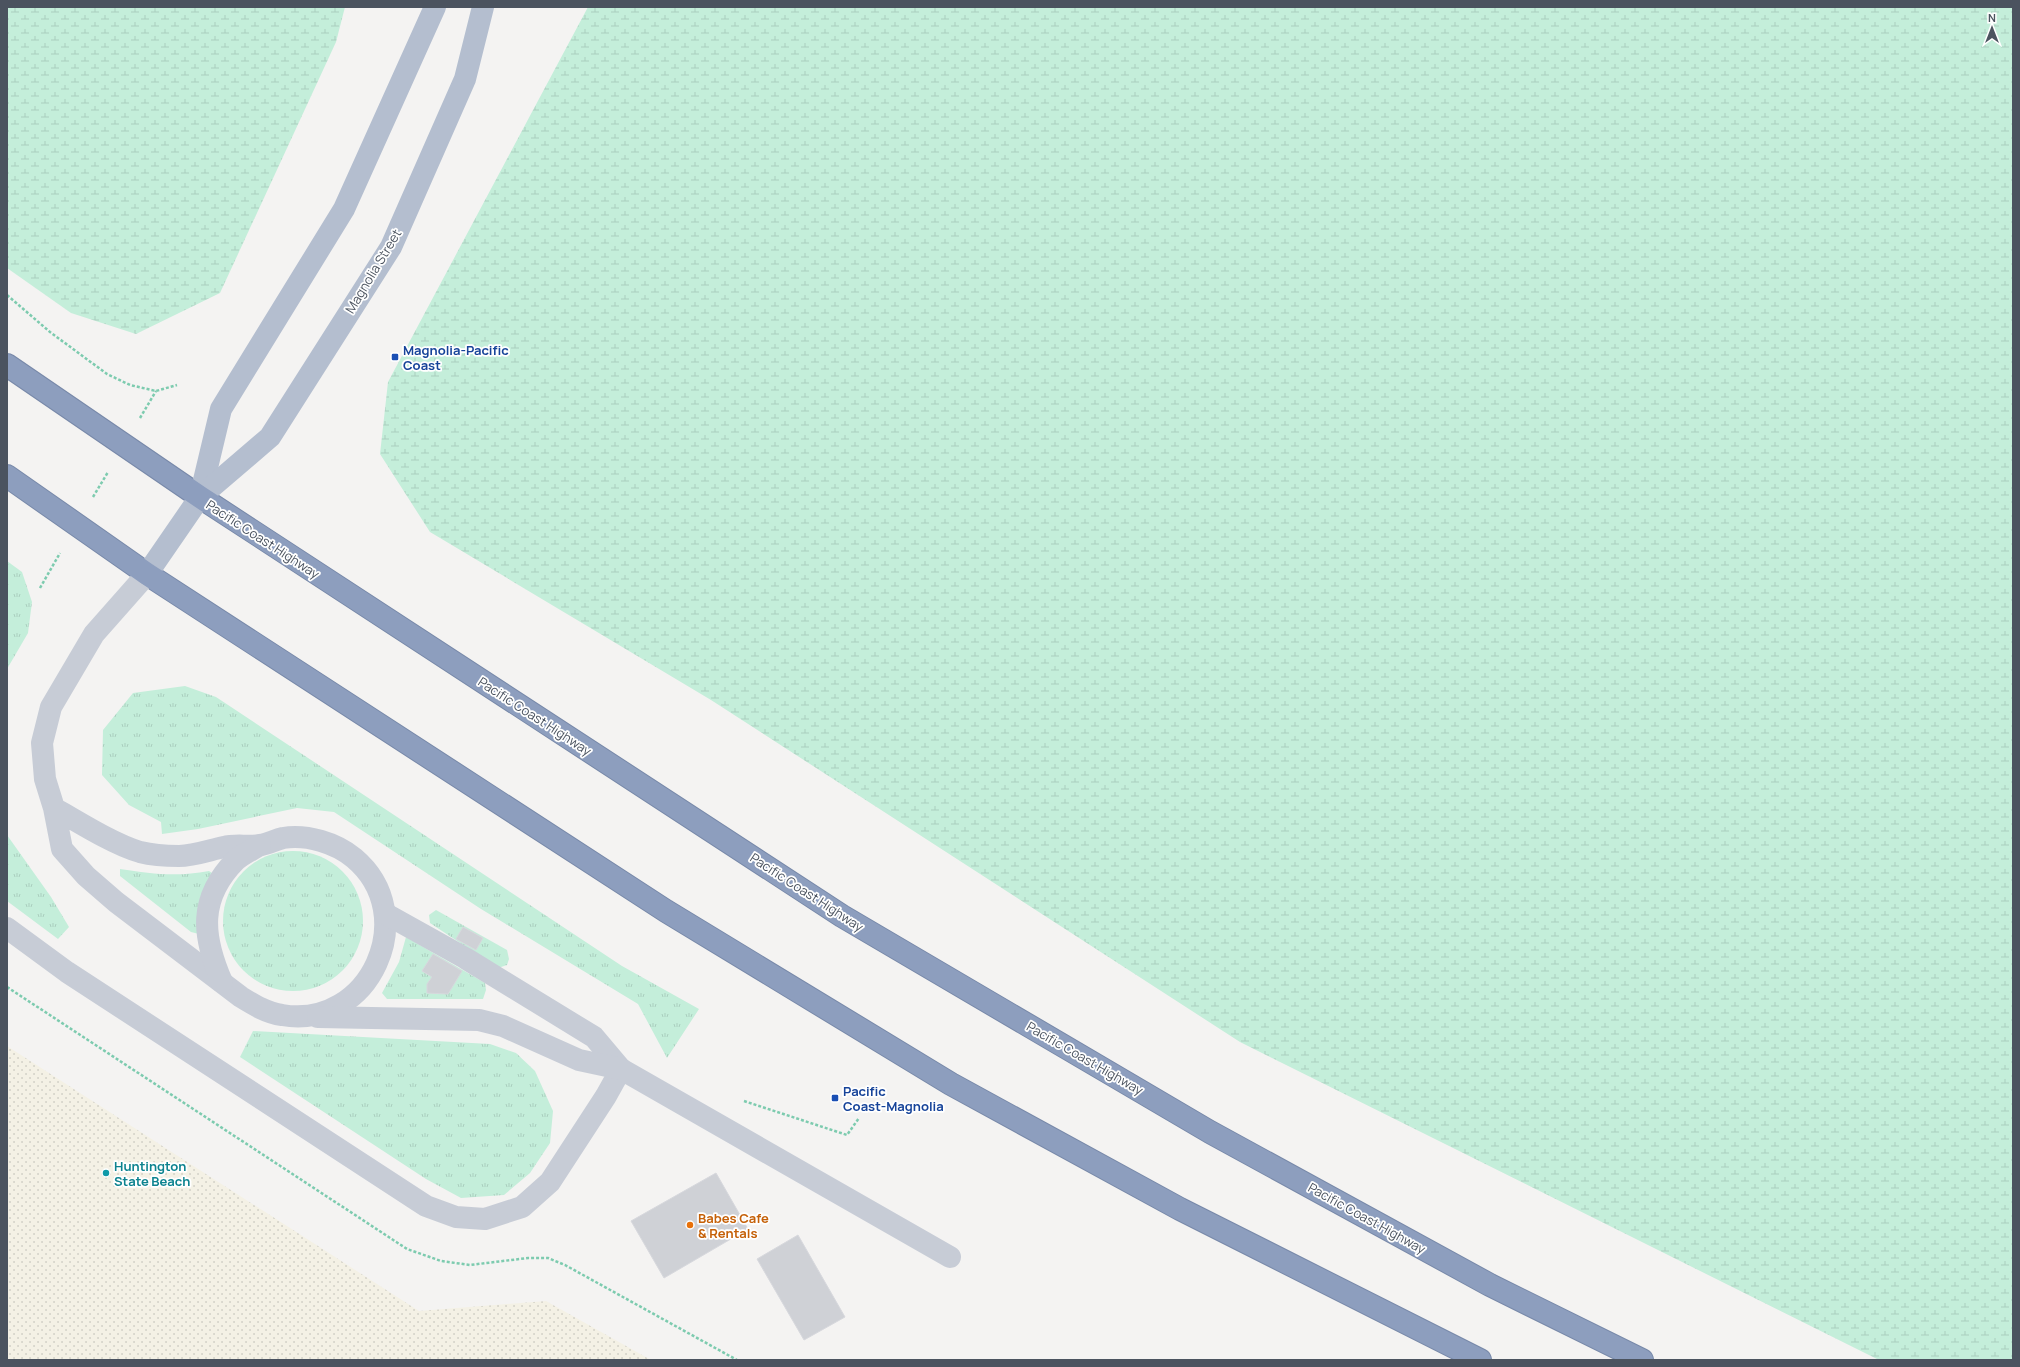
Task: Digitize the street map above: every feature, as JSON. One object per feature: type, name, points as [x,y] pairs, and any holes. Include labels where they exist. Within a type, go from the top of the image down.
[{"type":"highway","name":"Pacific Coast Highway","points":[[7,365],[123,446],[200,497],[842,916],[1217,1136],[1490,1285],[1642,1360]]},
{"type":"highway","points":[[7,476],[146,574],[666,910],[951,1084],[1180,1209],[1480,1360]]},
{"type":"main road","name":"Magnolia Street","points":[[200,497],[221,409],[344,209],[435,7]]},
{"type":"main road","name":"Magnolia Street","points":[[146,574],[200,497],[270,438],[391,247],[465,79],[484,7]]},
{"type":"lane","points":[[146,574],[94,634],[51,707],[42,743],[46,779],[54,808],[62,849],[86,876],[116,902],[241,997],[260,1009],[283,1015],[479,1020],[503,1026],[579,1060],[621,1069],[950,1257]]},
{"type":"lane","points":[[54,808],[107,837],[140,852],[180,856],[227,846],[260,845],[284,838],[309,838],[333,845],[354,858],[369,874],[380,893],[386,914],[385,943],[375,970],[357,993],[333,1009],[305,1016]]},
{"type":"lane","points":[[222,982],[212,958],[206,932],[209,905],[224,874],[237,859],[260,845]]},
{"type":"lane","points":[[386,914],[465,958],[594,1037],[621,1069]]},
{"type":"lane","points":[[7,928],[74,977],[426,1206],[456,1217],[485,1219],[522,1207],[550,1182],[606,1096],[621,1069]]},
{"type":"path","points":[[7,295],[50,332],[107,374],[130,385],[156,390],[177,385]]},
{"type":"path","points":[[40,588],[156,390]]},
{"type":"path","points":[[739,1103],[743,1100],[846,1136],[859,1118]]},
{"type":"green space","points":[[7,7],[345,7],[336,42],[220,293],[136,334],[71,313],[7,268]]},
{"type":"green space","points":[[588,7],[2013,7],[2013,1360],[1879,1360],[1240,1042],[711,700],[430,532],[380,454],[388,382]]},
{"type":"green space","points":[[7,561],[22,572],[32,602],[28,633],[7,669]]},
{"type":"green space","points":[[185,686],[216,697],[622,966],[699,1009],[667,1058],[638,1004],[481,909],[334,812],[297,808],[198,829],[162,834],[161,822],[129,805],[102,775],[103,730],[133,693]]},
{"type":"green space","points":[[7,835],[51,897],[69,927],[58,939],[7,901]]},
{"type":"green space","points":[[293,851],[313,854],[320,857],[332,863],[347,877],[360,901],[363,921],[360,941],[357,948],[351,960],[337,975],[313,988],[293,991],[273,988],[266,985],[254,979],[239,965],[226,941],[223,921],[226,901],[229,894],[235,882],[249,867],[273,854]]},
{"type":"green space","points":[[120,869],[164,874],[186,874],[209,871],[215,875],[199,934],[191,932],[120,876]]},
{"type":"green space","points":[[436,910],[507,950],[509,959],[507,965],[498,968],[430,923],[429,915]]},
{"type":"green space","points":[[406,937],[485,983],[486,990],[483,999],[387,999],[382,993],[399,962]]},
{"type":"green space","points":[[253,1031],[490,1044],[516,1053],[535,1071],[553,1111],[550,1143],[530,1173],[504,1195],[461,1198],[426,1179],[240,1057]]},
{"type":"sand","name":"Huntington State Beach","points":[[7,1046],[419,1311],[546,1301],[651,1360],[7,1360]]},
{"type":"building","points":[[463,927],[483,938],[476,950],[456,939]]},
{"type":"building","points":[[433,954],[462,971],[448,994],[427,993],[427,984],[432,977],[422,971]]},
{"type":"building","name":"Babes Cafe & Rentals","points":[[716,1173],[748,1229],[664,1278],[631,1221]]},
{"type":"building","points":[[798,1235],[845,1317],[804,1340],[757,1259]]},
{"type":"place","name":"Magnolia-Pacific Coast","points":[[395,357]]},
{"type":"place","name":"Pacific Coast-Magnolia","points":[[835,1098]]},
{"type":"place","name":"Huntington State Beach","points":[[106,1173]]},
{"type":"place","name":"Babes Cafe & Rentals","points":[[690,1225]]}]
